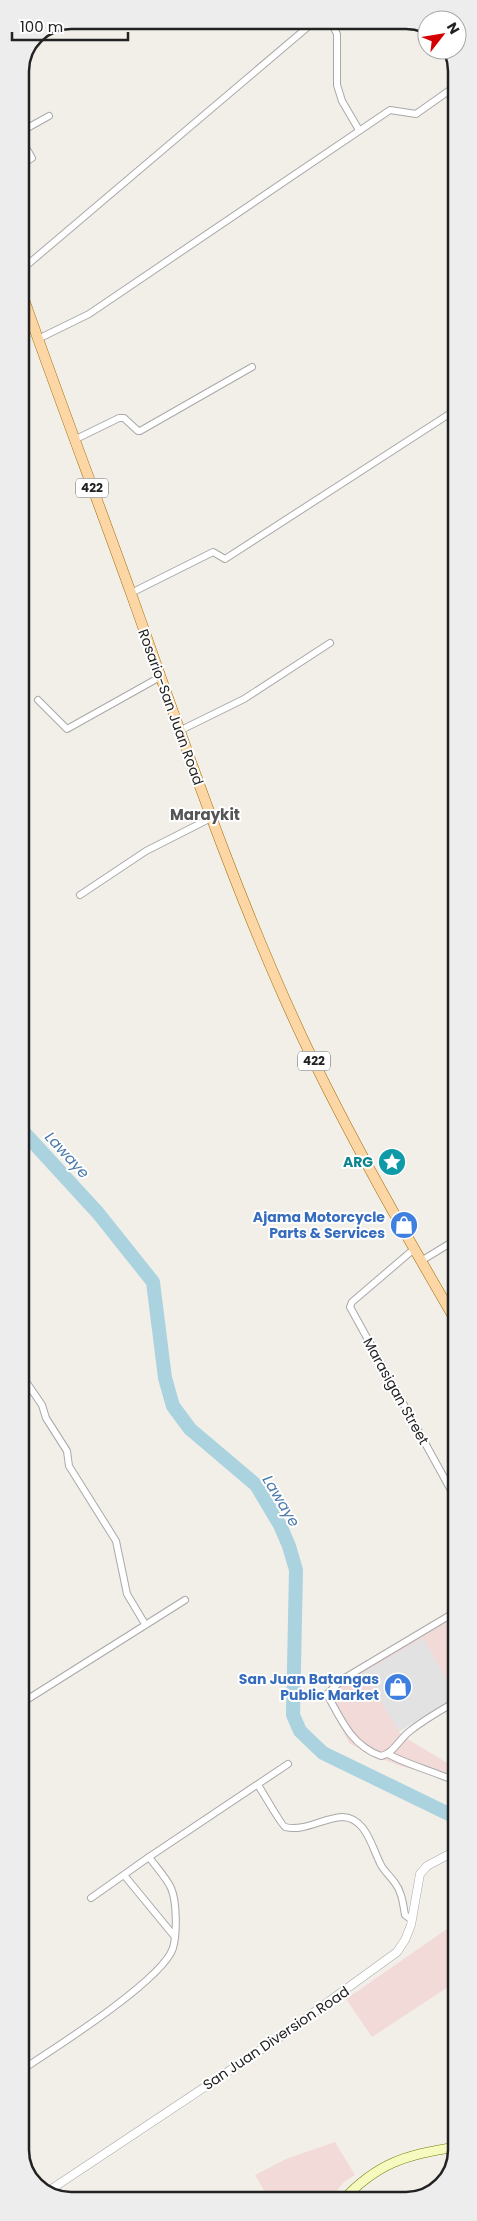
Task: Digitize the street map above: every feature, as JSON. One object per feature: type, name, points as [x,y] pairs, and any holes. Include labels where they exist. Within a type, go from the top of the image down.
[{"type":"main road","name":"Rosario-San Juan Road","points":[[29,314],[211,818],[265,951],[302,1037],[365,1161],[414,1249]]},
{"type":"main road","name":"422","points":[[414,1249],[448,1307]]},
{"type":"main road","points":[[350,2192],[360,2183],[398,2160],[426,2151],[448,2148]]},
{"type":"street","points":[[29,262],[305,29]]},
{"type":"street","points":[[334,29],[337,34],[337,85],[342,101],[359,130]]},
{"type":"street","points":[[38,339],[89,314],[390,110],[416,114],[448,91]]},
{"type":"street","points":[[29,127],[50,116]]},
{"type":"street","points":[[74,440],[119,418],[124,418],[138,431],[252,367]]},
{"type":"street","points":[[131,593],[213,552],[225,559],[448,415]]},
{"type":"street","points":[[180,731],[244,699],[330,643]]},
{"type":"street","points":[[38,700],[67,729],[160,677]]},
{"type":"street","points":[[80,895],[146,851],[211,818]]},
{"type":"street","points":[[421,1261],[448,1245]]},
{"type":"street","name":"Marasigan Street","points":[[414,1249],[352,1302],[350,1307],[448,1481]]},
{"type":"street","points":[[29,1386],[42,1405],[46,1418],[67,1451],[69,1466],[116,1541],[127,1594],[145,1624]]},
{"type":"street","points":[[29,1698],[185,1600]]},
{"type":"street","points":[[448,1616],[342,1679],[328,1694],[341,1721],[354,1739],[366,1750],[448,1778]]},
{"type":"street","points":[[384,1755],[408,1732],[431,1715],[448,1706]]},
{"type":"street","points":[[91,1898],[288,1764]]},
{"type":"street","points":[[258,1785],[285,1826],[303,1827],[344,1817],[360,1825],[375,1848],[381,1866],[396,1884],[401,1895],[405,1915],[412,1920]]},
{"type":"street","name":"San Juan Diversion Road","points":[[53,2188],[280,2037],[368,1975],[397,1952],[405,1940],[412,1920],[420,1874],[428,1866],[448,1855]]},
{"type":"street","points":[[29,2064],[117,2006],[168,1959],[175,1937],[172,1889],[149,1857]]},
{"type":"street","points":[[124,1875],[175,1937]]},
{"type":"shaded area","name":"San Juan Batangas Public Market","points":[[448,1621],[448,1701],[399,1731],[401,1735],[448,1764],[448,1780],[435,1774],[400,1766],[367,1753],[349,1743],[327,1699],[349,1679]]},
{"type":"shaded area","points":[[423,1638],[448,1683],[448,1702],[399,1731],[369,1682],[360,1684],[352,1679]]},
{"type":"shaded area","points":[[448,1928],[448,1987],[372,2037],[346,1999]]},
{"type":"shaded area","points":[[335,2142],[355,2175],[344,2182],[336,2192],[265,2192],[255,2175],[286,2159]]},
{"type":"waterway","name":"Lawaye","points":[[29,1138],[98,1213],[153,1282],[165,1378],[173,1406],[190,1429],[256,1485],[280,1525],[296,1570],[293,1715],[300,1731],[323,1753],[448,1814]]},
{"type":"place","name":"ARG","points":[[392,1162]]},
{"type":"place","name":"Ajama Motorcycle Parts & Services","points":[[404,1225]]},
{"type":"place","name":"San Juan Batangas Public Market","points":[[398,1687]]},
{"type":"district","name":"Maraykit","points":[[205,815]]}]
